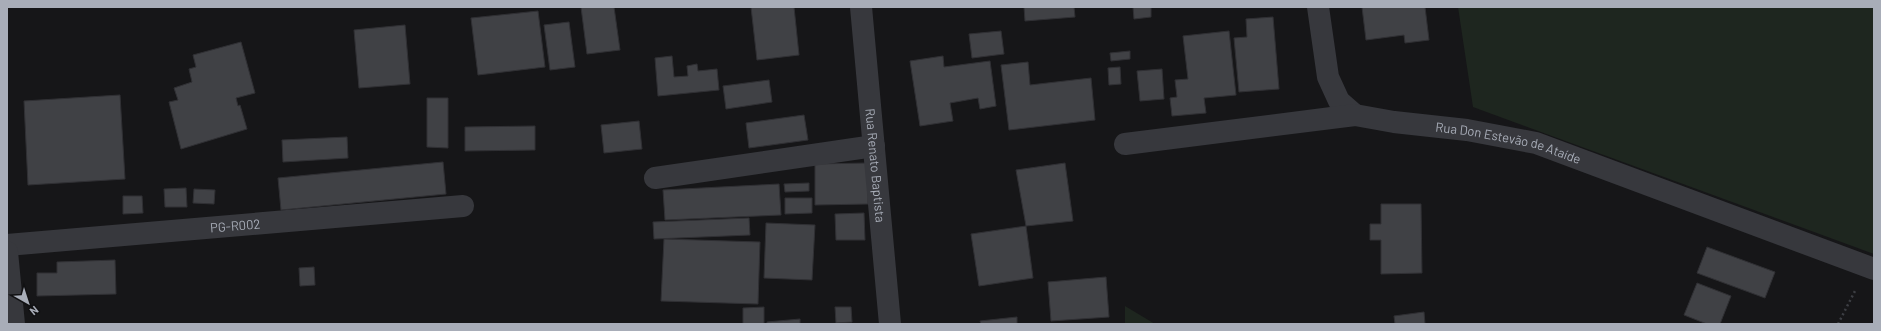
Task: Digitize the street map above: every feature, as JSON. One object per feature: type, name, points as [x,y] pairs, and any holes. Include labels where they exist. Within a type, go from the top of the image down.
[{"type":"street","name":"Rua Renato Baptista","points":[[861,7],[890,324]]},
{"type":"street","points":[[1318,7],[1328,78],[1339,101],[1355,115]]},
{"type":"street","name":"Rua Don Estevão de Ataíde","points":[[1125,144],[1355,115],[1394,122],[1467,130],[1536,143],[1871,268]]},
{"type":"street","points":[[655,178],[874,146]]},
{"type":"street","name":"PG-R002","points":[[7,245],[463,206]]},
{"type":"street","points":[[7,252],[14,324]]},
{"type":"path","points":[[1838,324],[1871,268]]},
{"type":"shaded area","points":[[1458,7],[1874,7],[1874,254],[1473,107]]},
{"type":"shaded area","points":[[1125,306],[1155,324],[1125,324]]},
{"type":"building","points":[[581,7],[614,7],[620,50],[587,54]]},
{"type":"building","points":[[751,7],[794,7],[799,55],[757,60]]},
{"type":"building","points":[[1024,7],[1074,7],[1075,17],[1025,21]]},
{"type":"building","points":[[1133,7],[1151,7],[1151,17],[1134,19]]},
{"type":"building","points":[[1362,7],[1425,7],[1429,40],[1405,43],[1404,35],[1366,40]]},
{"type":"building","points":[[538,11],[545,67],[478,75],[471,18]]},
{"type":"building","points":[[1273,17],[1279,89],[1239,92],[1234,38],[1247,37],[1246,19]]},
{"type":"building","points":[[569,22],[575,67],[550,70],[544,25]]},
{"type":"building","points":[[405,25],[410,84],[359,88],[354,30]]},
{"type":"building","points":[[1001,31],[1004,54],[972,58],[969,34]]},
{"type":"building","points":[[1229,31],[1236,95],[1204,98],[1206,113],[1172,116],[1170,98],[1177,97],[1175,80],[1188,79],[1183,36]]},
{"type":"building","points":[[241,42],[255,93],[236,98],[238,106],[240,105],[247,129],[181,149],[169,102],[178,100],[174,88],[192,82],[189,69],[196,67],[193,55]]},
{"type":"building","points":[[1130,51],[1130,59],[1111,61],[1110,53]]},
{"type":"building","points":[[672,56],[674,77],[688,76],[687,66],[697,64],[698,71],[717,69],[719,90],[658,96],[655,58]]},
{"type":"building","points":[[943,56],[944,67],[990,61],[996,106],[980,109],[978,98],[950,103],[953,121],[920,126],[910,61]]},
{"type":"building","points":[[1028,62],[1030,85],[1091,78],[1095,120],[1009,130],[1001,65]]},
{"type":"building","points":[[1120,67],[1121,84],[1109,85],[1108,68]]},
{"type":"building","points":[[1162,69],[1164,99],[1140,101],[1137,71]]},
{"type":"building","points":[[769,80],[772,102],[726,109],[723,86]]},
{"type":"building","points":[[120,95],[125,179],[28,185],[24,101]]},
{"type":"building","points":[[427,98],[448,98],[448,148],[427,147]]},
{"type":"building","points":[[804,115],[808,140],[749,148],[746,123]]},
{"type":"building","points":[[639,121],[642,149],[604,153],[601,125]]},
{"type":"building","points":[[535,126],[535,150],[465,151],[465,127]]},
{"type":"building","points":[[347,137],[348,158],[283,162],[282,140]]},
{"type":"building","points":[[443,162],[446,194],[281,210],[278,178]]},
{"type":"building","points":[[868,163],[868,204],[815,205],[815,164]]},
{"type":"building","points":[[1065,163],[1073,221],[1026,226],[1016,170]]},
{"type":"building","points":[[809,183],[809,191],[785,192],[784,184]]},
{"type":"building","points":[[779,184],[781,215],[665,220],[663,190]]},
{"type":"building","points":[[186,188],[187,207],[165,207],[164,189]]},
{"type":"building","points":[[194,189],[215,190],[214,204],[193,203]]},
{"type":"building","points":[[123,196],[142,196],[143,213],[123,214]]},
{"type":"building","points":[[785,198],[812,198],[812,213],[785,214]]},
{"type":"building","points":[[1381,204],[1421,204],[1422,273],[1381,274],[1381,240],[1370,240],[1370,224],[1381,224]]},
{"type":"building","points":[[864,213],[865,240],[836,240],[835,214]]},
{"type":"building","points":[[749,218],[750,235],[654,239],[653,222]]},
{"type":"building","points":[[766,223],[815,225],[812,280],[764,278]]},
{"type":"building","points":[[1026,226],[1033,278],[979,286],[971,234]]},
{"type":"building","points":[[664,239],[760,242],[758,304],[661,301]]},
{"type":"building","points":[[1707,247],[1775,272],[1765,298],[1697,273]]},
{"type":"building","points":[[115,260],[116,294],[37,296],[37,273],[57,273],[57,262]]},
{"type":"building","points":[[314,267],[315,285],[300,286],[299,268]]},
{"type":"building","points":[[1106,277],[1109,317],[1051,321],[1048,282]]},
{"type":"building","points":[[1697,283],[1731,296],[1720,324],[1707,324],[1684,315]]},
{"type":"building","points":[[764,307],[764,324],[743,324],[743,308]]},
{"type":"building","points":[[835,307],[851,307],[852,322],[836,323]]},
{"type":"building","points":[[1424,312],[1425,324],[1395,324],[1394,316]]},
{"type":"building","points":[[1017,317],[1017,324],[981,324],[980,321]]},
{"type":"building","points":[[800,319],[800,324],[767,324],[767,322]]}]
